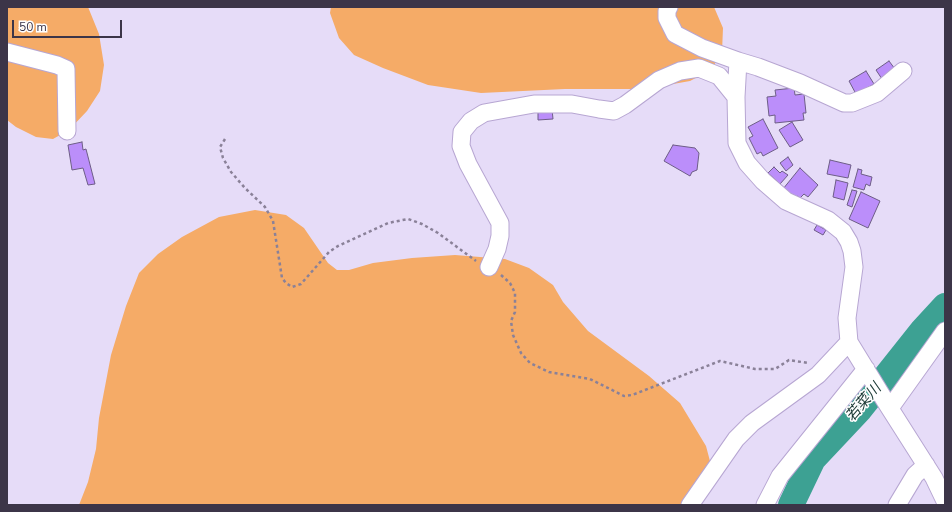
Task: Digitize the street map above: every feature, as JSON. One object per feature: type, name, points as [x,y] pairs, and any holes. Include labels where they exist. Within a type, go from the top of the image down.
[{"type":"street","points":[[669,7],[667,11],[667,18],[675,34],[702,48],[800,83],[844,103],[852,103],[877,93],[903,71]]},
{"type":"street","points":[[7,52],[57,65],[66,69],[67,132]]},
{"type":"street","points":[[738,61],[736,97],[738,143],[746,163],[763,181],[786,201],[828,220],[843,232],[852,251],[854,267],[847,318],[849,342],[934,478],[945,501]]},
{"type":"street","points":[[489,267],[499,242],[500,224],[468,164],[461,146],[462,132],[471,121],[484,112],[534,104],[572,104],[599,110],[614,111],[625,105],[659,80],[680,71],[699,68],[718,76],[736,97]]},
{"type":"street","points":[[888,406],[945,331]]},
{"type":"street","points":[[690,505],[736,439],[752,423],[818,375],[849,342]]},
{"type":"street","points":[[765,505],[780,476],[867,372]]},
{"type":"street","points":[[897,505],[915,475],[926,465]]},
{"type":"path","points":[[225,139],[220,147],[223,158],[231,172],[265,207],[273,221],[282,278],[286,283],[292,286],[301,284],[329,252],[338,246],[388,223],[408,219],[422,224],[479,264],[489,267],[510,283],[515,293],[515,312],[511,321],[513,335],[521,353],[530,363],[549,372],[590,379],[624,396],[632,395],[720,361],[755,369],[775,369],[789,360],[827,366]]},
{"type":"shaded area","points":[[7,7],[88,7],[99,34],[104,65],[100,91],[87,111],[69,130],[53,139],[36,137],[16,127],[7,120]]},
{"type":"shaded area","points":[[331,7],[714,7],[723,28],[722,52],[711,70],[690,81],[645,89],[565,89],[481,93],[428,85],[354,55],[339,38],[330,13]]},
{"type":"shaded area","points":[[255,210],[286,215],[304,228],[328,263],[337,270],[349,270],[373,263],[412,258],[455,255],[505,259],[529,268],[553,285],[563,302],[588,331],[649,376],[680,403],[706,446],[711,465],[700,505],[79,505],[88,482],[96,449],[99,418],[111,355],[126,306],[139,273],[158,254],[182,237],[219,217]]},
{"type":"building","points":[[889,61],[895,69],[882,79],[876,70]]},
{"type":"building","points":[[866,71],[874,84],[856,94],[849,81]]},
{"type":"building","points":[[794,88],[795,95],[804,94],[806,113],[803,113],[804,120],[775,123],[775,115],[769,116],[767,97],[776,96],[775,90]]},
{"type":"building","points":[[552,109],[553,119],[538,120],[538,110]]},
{"type":"building","points":[[763,119],[778,148],[763,156],[761,152],[757,154],[749,138],[753,136],[748,127]]},
{"type":"building","points":[[792,122],[803,140],[790,147],[779,130]]},
{"type":"building","points":[[82,142],[83,150],[86,149],[95,184],[88,185],[83,168],[72,170],[68,145]]},
{"type":"building","points":[[673,145],[695,148],[699,153],[697,170],[692,172],[690,176],[664,161]]},
{"type":"building","points":[[788,157],[793,165],[786,171],[780,163]]},
{"type":"building","points":[[830,160],[851,165],[848,178],[827,174]]},
{"type":"building","points":[[774,167],[780,173],[782,171],[788,175],[780,184],[768,173]]},
{"type":"building","points":[[800,168],[818,185],[808,197],[804,194],[800,198],[797,196],[794,199],[783,189]]},
{"type":"building","points":[[858,169],[862,170],[861,174],[872,177],[870,186],[866,184],[864,190],[853,187]]},
{"type":"building","points":[[836,180],[848,183],[844,200],[833,197]]},
{"type":"building","points":[[852,190],[857,191],[852,207],[847,205]]},
{"type":"building","points":[[861,192],[880,201],[868,228],[849,219]]},
{"type":"building","points":[[817,225],[826,230],[823,235],[814,230]]},
{"type":"waterway","name":"若菜川","points":[[791,505],[813,459],[860,409],[922,331],[945,306]]}]
